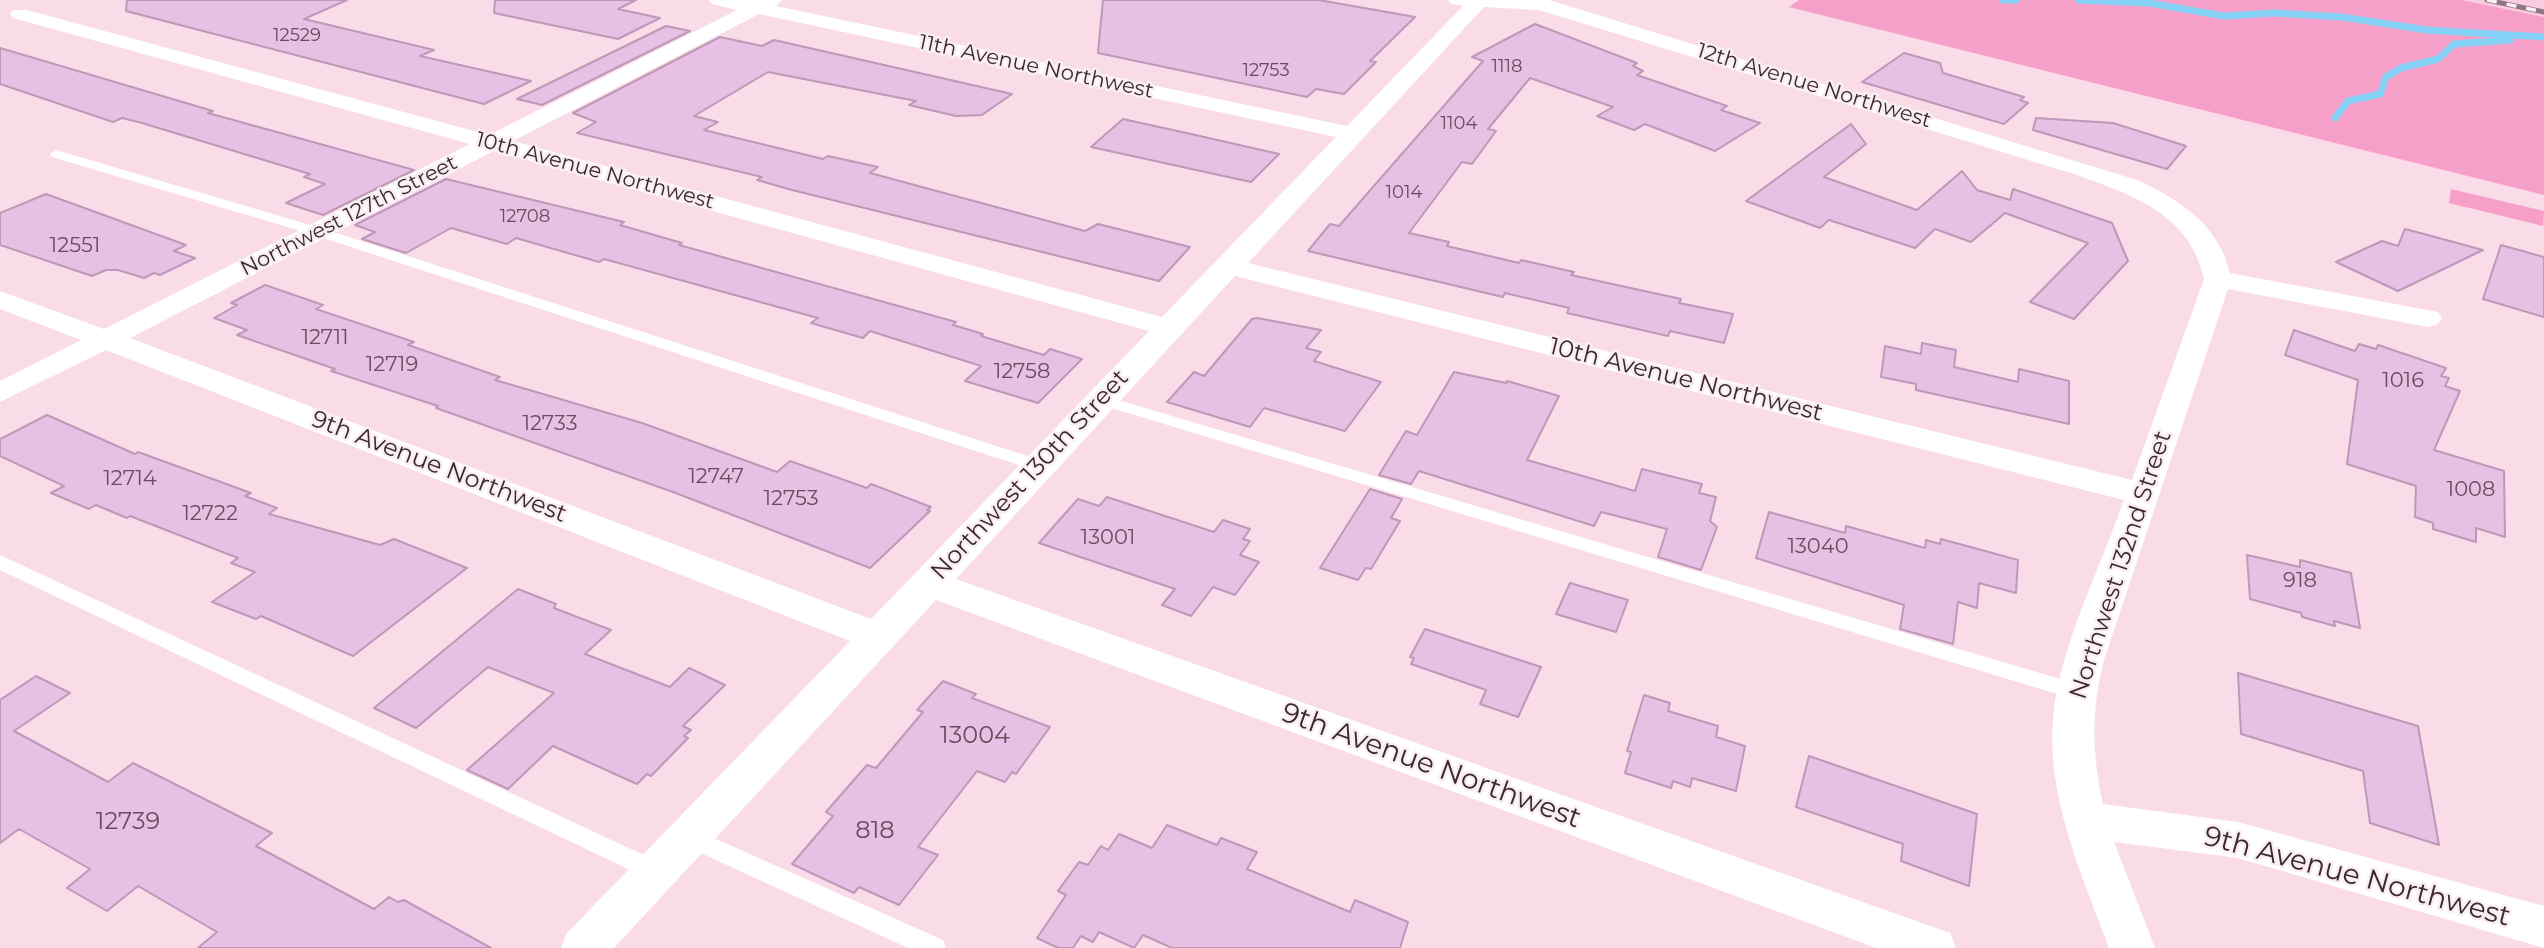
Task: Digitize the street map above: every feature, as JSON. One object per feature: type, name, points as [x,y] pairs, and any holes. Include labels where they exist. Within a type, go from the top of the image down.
[{"type":"street","name":"11th Avenue Northwest","points":[[719,0],[764,4],[1353,134]]},
{"type":"street","name":"12th Avenue Northwest","points":[[1468,2],[1530,1],[1736,61],[2122,183],[2163,204],[2201,236],[2213,256],[2218,279]]},
{"type":"street","name":"Northwest 130th Street","points":[[584,948],[1353,134],[1468,2]]},
{"type":"street","points":[[10,18],[52,4]]},
{"type":"street","name":"Northwest 127th Street","points":[[0,393],[764,4]]},
{"type":"street","name":"10th Avenue Northwest","points":[[10,18],[491,143],[1169,328]]},
{"type":"street","name":"10th Avenue Northwest","points":[[1228,266],[2144,494]]},
{"type":"street","points":[[2218,279],[2428,318]]},
{"type":"street","name":"Northwest 132nd Street","points":[[2132,948],[2086,820],[2074,753],[2073,719],[2077,692],[2218,279]]},
{"type":"street","name":"9th Avenue Northwest","points":[[0,299],[878,637]]},
{"type":"street","name":"9th Avenue Northwest","points":[[929,583],[1933,948]]},
{"type":"street","name":"9th Avenue Northwest","points":[[2086,820],[2238,840],[2544,928]]},
{"type":"lane","points":[[56,154],[319,232],[1040,466]]},
{"type":"lane","points":[[1101,401],[2077,692]]},
{"type":"lane","points":[[0,562],[657,871]]},
{"type":"lane","points":[[689,837],[934,948]]},
{"type":"shaded area","points":[[1799,0],[2461,0],[2544,17],[2544,195],[1789,7]]},
{"type":"shaded area","points":[[2459,0],[2544,0],[2544,20]]},
{"type":"shaded area","points":[[2451,189],[2544,211],[2543,226],[2449,203]]},
{"type":"building","points":[[127,0],[347,0],[304,19],[434,50],[420,56],[531,81],[484,104],[126,11]]},
{"type":"building","points":[[495,0],[636,0],[618,9],[660,18],[618,39],[494,13]]},
{"type":"building","points":[[1103,0],[1319,0],[1415,17],[1370,61],[1376,62],[1344,94],[1316,89],[1307,97],[1098,53]]},
{"type":"building","points":[[1535,24],[1637,63],[1633,66],[1643,71],[1637,75],[1727,106],[1721,110],[1760,123],[1715,151],[1645,124],[1634,130],[1597,116],[1613,107],[1530,78],[1488,129],[1496,131],[1472,164],[1462,162],[1409,233],[1449,242],[1447,246],[1519,263],[1521,260],[1574,272],[1571,275],[1681,299],[1679,303],[1733,314],[1724,343],[1670,331],[1668,336],[1567,313],[1569,308],[1505,293],[1503,297],[1308,251],[1330,224],[1339,226],[1483,61],[1472,57]]},
{"type":"building","points":[[666,26],[690,31],[542,105],[517,99]]},
{"type":"building","points":[[720,37],[762,46],[774,40],[1012,94],[982,115],[956,116],[909,105],[916,101],[768,72],[694,116],[718,122],[704,130],[823,159],[828,156],[878,167],[870,173],[1085,231],[1098,224],[1190,247],[1159,281],[757,180],[762,177],[577,133],[596,122],[573,113]]},
{"type":"building","points":[[0,48],[213,111],[208,113],[414,170],[323,215],[286,203],[325,184],[304,177],[310,174],[142,123],[122,118],[113,122],[0,84]]},
{"type":"building","points":[[1904,53],[1940,63],[1943,73],[2024,97],[2020,100],[2028,103],[2004,124],[1862,82]]},
{"type":"building","points":[[2036,118],[2113,123],[2186,146],[2167,169],[2033,130]]},
{"type":"building","points":[[1123,119],[1279,154],[1251,182],[1091,147]]},
{"type":"building","points":[[1851,124],[1866,144],[1824,177],[1917,210],[1962,171],[1977,190],[2010,200],[2013,189],[2112,223],[2128,261],[2074,319],[2030,302],[2088,243],[2005,213],[1971,242],[1935,229],[1915,248],[1829,220],[1820,228],[1746,201]]},
{"type":"building","points":[[446,179],[624,222],[620,225],[682,243],[679,245],[956,322],[953,325],[983,334],[981,336],[1044,355],[1050,349],[1082,359],[1038,403],[965,381],[981,366],[870,331],[863,338],[811,323],[818,318],[604,259],[599,262],[516,238],[507,244],[451,228],[406,253],[362,239],[375,232],[355,225]]},
{"type":"building","points":[[46,194],[186,245],[174,251],[195,258],[160,275],[154,273],[144,278],[118,270],[106,270],[92,276],[0,245],[0,213]]},
{"type":"building","points":[[2405,229],[2483,250],[2398,291],[2336,262],[2382,241],[2398,246]]},
{"type":"building","points":[[2501,245],[2544,257],[2544,317],[2483,299]]},
{"type":"building","points":[[265,285],[323,305],[316,309],[414,342],[408,345],[500,377],[495,380],[642,423],[777,472],[790,461],[867,488],[871,484],[931,507],[927,510],[930,511],[870,568],[673,492],[436,408],[438,406],[331,371],[335,369],[237,335],[247,330],[214,318],[237,305],[231,303]]},
{"type":"building","points":[[1252,319],[1321,330],[1306,348],[1321,352],[1314,361],[1381,382],[1345,431],[1264,408],[1250,427],[1167,402],[1194,372],[1204,376]]},
{"type":"building","points":[[2294,330],[2355,351],[2359,344],[2376,349],[2378,345],[2446,368],[2441,376],[2449,378],[2445,386],[2460,391],[2434,450],[2504,471],[2505,537],[2476,528],[2476,542],[2433,529],[2433,523],[2415,517],[2416,486],[2347,464],[2358,380],[2285,355]]},
{"type":"building","points":[[1922,343],[1956,350],[1954,367],[2018,382],[2019,369],[2069,381],[2069,424],[1916,390],[1916,384],[1881,377],[1885,346],[1921,354]]},
{"type":"building","points":[[1454,372],[1506,383],[1507,381],[1559,396],[1527,460],[1635,491],[1642,469],[1702,484],[1699,493],[1716,497],[1710,521],[1717,527],[1701,570],[1658,557],[1667,529],[1601,512],[1594,526],[1419,471],[1411,484],[1379,475],[1406,431],[1417,435]]},
{"type":"building","points":[[47,415],[135,454],[138,452],[251,493],[245,496],[277,508],[269,514],[380,545],[394,539],[467,568],[353,656],[261,616],[256,619],[212,602],[255,572],[231,563],[238,558],[130,516],[127,518],[96,505],[89,509],[51,493],[64,486],[0,456],[0,439]]},
{"type":"building","points":[[1370,489],[1402,499],[1391,518],[1400,521],[1371,569],[1366,568],[1358,580],[1320,568]]},
{"type":"building","points":[[1107,497],[1214,532],[1223,520],[1250,529],[1243,539],[1250,541],[1240,555],[1259,562],[1235,595],[1213,587],[1191,616],[1162,605],[1175,589],[1039,543],[1078,499],[1099,506]]},
{"type":"building","points":[[1769,512],[1845,533],[1846,526],[1925,548],[1926,540],[1940,544],[1941,539],[2018,560],[2016,593],[1979,583],[1977,608],[1958,602],[1953,644],[1900,629],[1904,605],[1756,558]]},
{"type":"building","points":[[2247,555],[2300,567],[2300,560],[2351,573],[2360,628],[2334,621],[2335,626],[2250,599]]},
{"type":"building","points":[[1570,583],[1628,600],[1616,632],[1556,614]]},
{"type":"building","points":[[518,589],[556,604],[554,608],[611,630],[585,654],[670,687],[689,668],[725,685],[683,726],[691,730],[684,736],[688,738],[651,776],[647,774],[637,784],[553,746],[508,789],[467,770],[554,693],[488,667],[416,728],[374,708]]},
{"type":"building","points":[[1425,629],[1541,667],[1518,717],[1480,704],[1486,690],[1411,664],[1414,658],[1410,657]]},
{"type":"building","points":[[2238,673],[2418,726],[2439,845],[2370,823],[2363,771],[2241,734]]},
{"type":"building","points":[[36,676],[70,693],[14,731],[108,782],[133,763],[272,833],[256,846],[374,909],[389,897],[398,902],[404,900],[491,948],[198,948],[217,932],[138,886],[107,911],[67,888],[90,869],[19,829],[0,843],[0,700]]},
{"type":"building","points":[[943,681],[976,694],[972,698],[1050,727],[1016,774],[1012,772],[1005,782],[977,771],[918,847],[938,855],[899,905],[859,887],[854,893],[792,864],[833,816],[826,812],[867,765],[876,768],[923,712],[917,710]]},
{"type":"building","points":[[1644,695],[1670,703],[1668,711],[1718,726],[1716,737],[1745,746],[1736,791],[1692,778],[1690,787],[1673,781],[1671,788],[1625,773],[1631,752],[1627,751]]},
{"type":"building","points":[[1809,756],[1977,814],[1969,886],[1901,861],[1903,844],[1796,807]]},
{"type":"building","points":[[1167,825],[1217,845],[1221,838],[1257,852],[1247,869],[1350,912],[1355,900],[1408,922],[1400,948],[1172,948],[1143,935],[1134,948],[1099,932],[1093,942],[1081,936],[1073,948],[1058,948],[1037,938],[1066,895],[1058,891],[1079,862],[1088,865],[1101,846],[1108,850],[1119,834],[1152,848]]},
{"type":"waterway","points":[[2003,0],[2016,0]]},
{"type":"waterway","points":[[2079,0],[2149,3],[2224,16],[2274,13],[2342,17],[2427,30],[2544,37]]},
{"type":"waterway","points":[[2335,118],[2348,101],[2380,94],[2386,77],[2401,68],[2438,59],[2454,44],[2510,40]]},
{"type":"railway","points":[[2487,0],[2544,12]]}]
